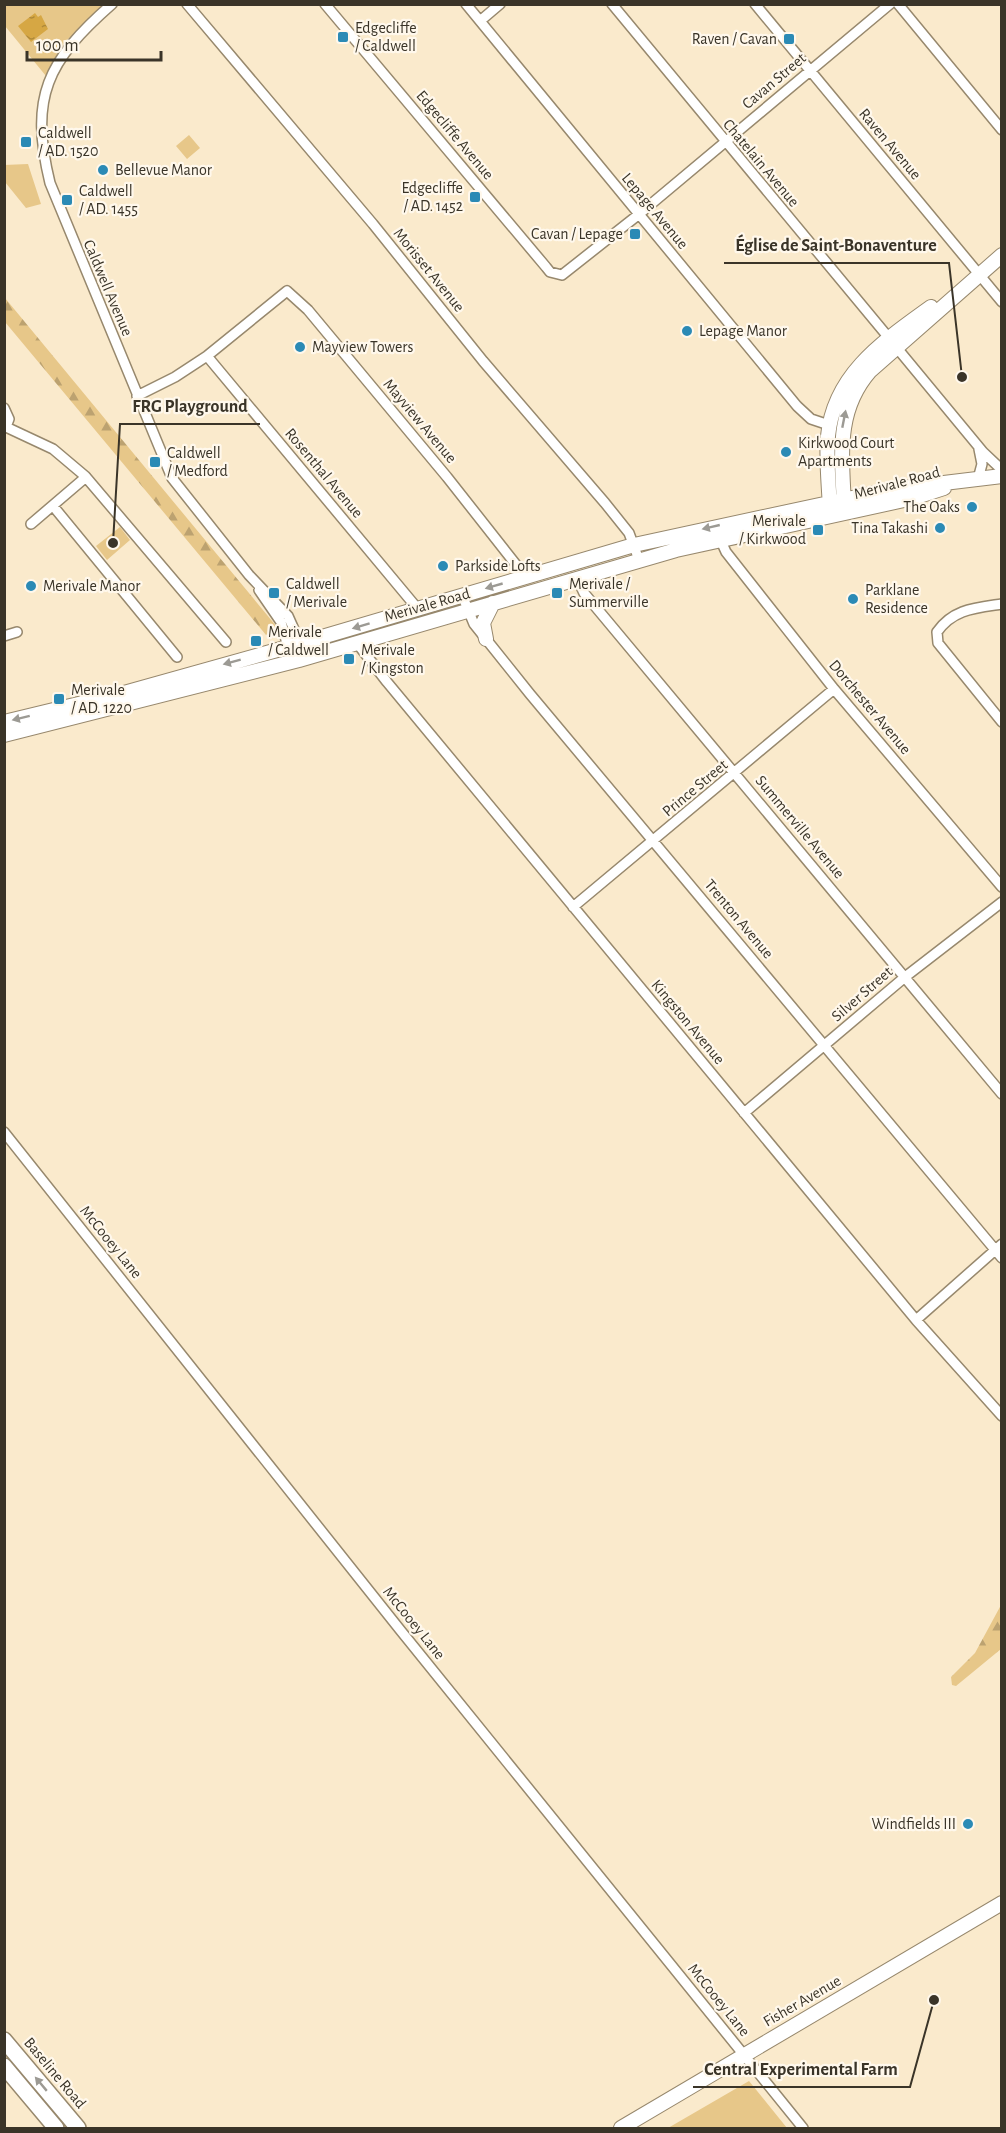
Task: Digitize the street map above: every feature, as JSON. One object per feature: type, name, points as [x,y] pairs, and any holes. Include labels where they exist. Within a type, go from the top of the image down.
[{"type":"main road","points":[[837,500],[827,452],[829,425],[848,378],[1002,255]]},
{"type":"main road","points":[[837,516],[842,436],[849,401],[893,343]]},
{"type":"main road","name":"Merivale Road","points":[[4,735],[299,660],[639,560],[913,498],[963,482],[1002,476]]},
{"type":"main road","name":"Merivale Road","points":[[4,722],[124,693],[634,545],[914,485],[963,482]]},
{"type":"main road","points":[[577,578],[581,570],[634,545]]},
{"type":"main road","points":[[486,639],[483,623],[493,603]]},
{"type":"main road","name":"Fisher Avenue","points":[[621,2128],[1002,1903]]},
{"type":"main road","name":"Baseline Road","points":[[4,2040],[78,2128]]},
{"type":"main road","points":[[4,2066],[56,2128]]},
{"type":"street","name":"Caldwell Avenue","points":[[112,4],[66,50],[48,84],[40,129],[41,150],[53,193],[136,396],[180,491],[249,575],[294,645],[299,660]]},
{"type":"street","name":"Morisset Avenue","points":[[187,4],[373,224],[483,361],[605,503],[629,533],[639,560]]},
{"type":"street","name":"Edgecliffe Avenue","points":[[325,4],[546,267],[556,274],[567,273]]},
{"type":"street","name":"Lepage Avenue","points":[[466,4],[802,412],[815,421],[829,425]]},
{"type":"street","points":[[480,21],[500,4]]},
{"type":"street","name":"Chatelain Avenue","points":[[612,4],[978,446],[1002,470]]},
{"type":"street","name":"Raven Avenue","points":[[755,4],[1002,302]]},
{"type":"street","name":"Cavan Street","points":[[567,273],[890,4]]},
{"type":"street","points":[[898,4],[1002,130]]},
{"type":"street","name":"Mayview Avenue","points":[[207,356],[287,291],[308,310],[525,576]]},
{"type":"street","points":[[136,396],[175,377],[207,356]]},
{"type":"street","name":"Rosenthal Avenue","points":[[207,356],[417,608]]},
{"type":"street","points":[[4,408],[9,419],[5,428],[53,449],[86,477],[226,642]]},
{"type":"street","points":[[978,446],[982,464],[978,479]]},
{"type":"street","points":[[31,524],[86,477]]},
{"type":"street","points":[[53,506],[177,657]]},
{"type":"street","name":"Dorchester Avenue","points":[[721,542],[726,552],[834,689],[1002,887]]},
{"type":"street","name":"Summerville Avenue","points":[[577,578],[584,593],[1002,1094]]},
{"type":"street","name":"Trenton Avenue","points":[[462,595],[467,610],[486,639],[654,842],[998,1247],[1002,1258]]},
{"type":"street","points":[[1002,604],[959,612],[943,624],[937,632],[938,643],[1002,722]]},
{"type":"street","points":[[4,636],[17,632]]},
{"type":"street","name":"Kingston Avenue","points":[[357,643],[365,657],[916,1320],[998,1403],[1002,1416]]},
{"type":"street","name":"Prince Street","points":[[573,907],[654,842],[834,689]]},
{"type":"street","name":"Silver Street","points":[[744,1113],[905,977],[1002,902]]},
{"type":"street","name":"McCooey Lane","points":[[4,1132],[400,1631],[803,2128]]},
{"type":"street","points":[[916,1320],[998,1247]]},
{"type":"green space","points":[[4,5],[103,5],[65,42],[46,76],[5,26]]},
{"type":"green space","points":[[189,135],[200,148],[187,159],[176,146]]},
{"type":"green space","points":[[28,164],[41,204],[26,208],[5,182],[4,165]]},
{"type":"green space","points":[[5,298],[277,627],[266,635],[5,322]]},
{"type":"green space","points":[[120,527],[130,540],[107,560],[96,546]]},
{"type":"green space","points":[[1001,1605],[1001,1649],[956,1686],[952,1685],[951,1677],[975,1653]]},
{"type":"green space","points":[[749,2081],[787,2128],[668,2128]]},
{"type":"water","points":[[35,13],[38,17],[41,15],[48,29],[31,42],[18,26]]},
{"type":"place","name":"Edgecliffe / Caldwell","points":[[343,37]]},
{"type":"place","name":"Raven / Cavan","points":[[789,39]]},
{"type":"place","name":"Caldwell / AD. 1520","points":[[26,142]]},
{"type":"place","name":"Bellevue Manor","points":[[103,170]]},
{"type":"place","name":"Edgecliffe / AD. 1452","points":[[475,197]]},
{"type":"place","name":"Caldwell / AD. 1455","points":[[67,200]]},
{"type":"place","name":"Cavan / Lepage","points":[[635,234]]},
{"type":"place","name":"Lepage Manor","points":[[687,331]]},
{"type":"place","name":"Mayview Towers","points":[[300,347]]},
{"type":"place","name":"Église de Saint-Bonaventure","points":[[962,377]]},
{"type":"place","name":"Kirkwood Court Apartments","points":[[786,452]]},
{"type":"place","name":"Caldwell / Medford","points":[[155,462]]},
{"type":"place","name":"The Oaks","points":[[972,507]]},
{"type":"place","name":"Tina Takashi","points":[[940,528]]},
{"type":"place","name":"Merivale / Kirkwood","points":[[818,530]]},
{"type":"place","name":"FRG Playground","points":[[113,543]]},
{"type":"place","name":"Parkside Lofts","points":[[443,566]]},
{"type":"place","name":"Merivale Manor","points":[[31,586]]},
{"type":"place","name":"Caldwell / Merivale","points":[[274,593]]},
{"type":"place","name":"Merivale / Summerville","points":[[557,593]]},
{"type":"place","name":"Parklane Residence","points":[[853,599]]},
{"type":"place","name":"Merivale / Caldwell","points":[[256,641]]},
{"type":"place","name":"Merivale / Kingston","points":[[349,659]]},
{"type":"place","name":"Merivale / AD. 1220","points":[[59,699]]},
{"type":"place","name":"Windfields III","points":[[968,1824]]},
{"type":"place","name":"Central Experimental Farm","points":[[934,2000]]}]
